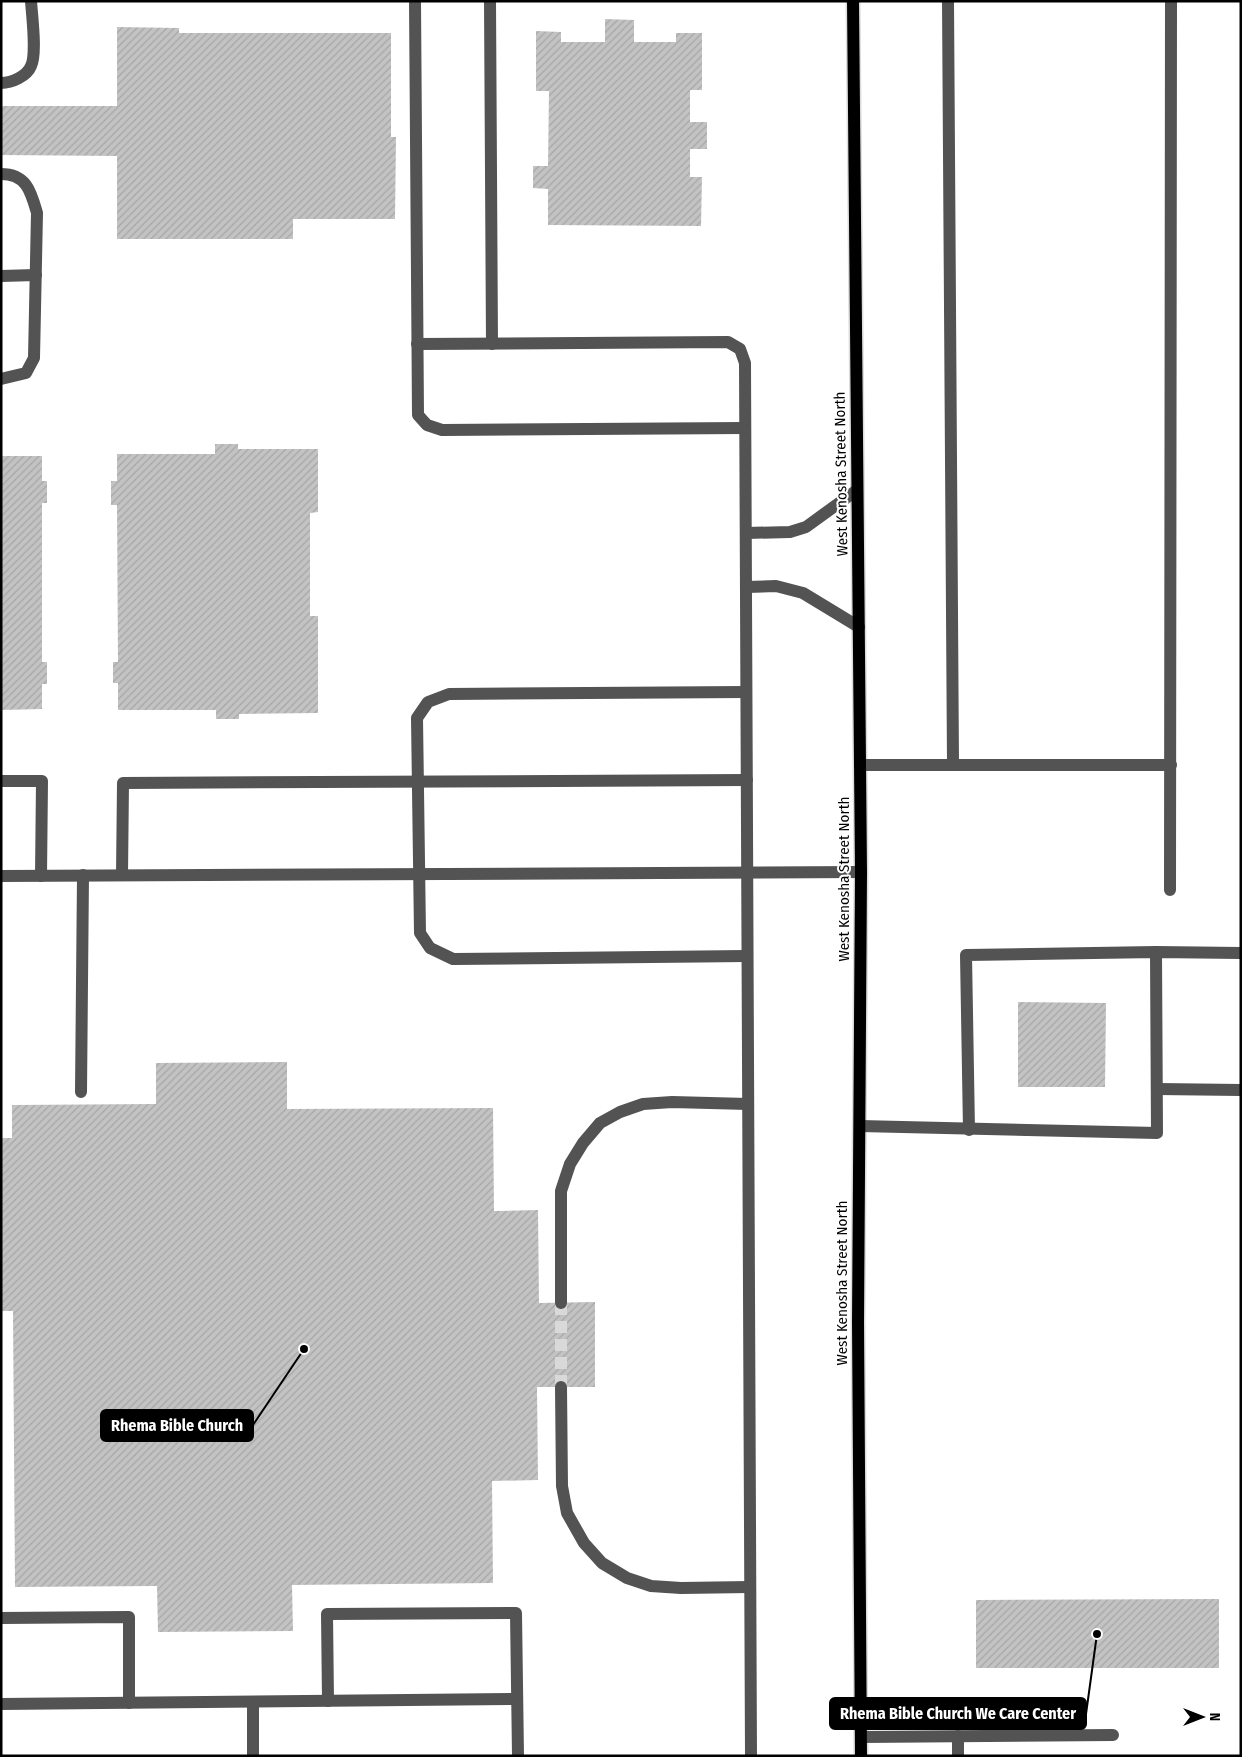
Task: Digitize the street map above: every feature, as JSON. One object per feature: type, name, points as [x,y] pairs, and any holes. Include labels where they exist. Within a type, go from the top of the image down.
[{"type":"main road","name":"West Kenosha Street North","points":[[853,1],[860,765],[858,1332],[861,1756]]},
{"type":"street","points":[[1,83],[8,83],[20,77],[31,66],[33,47],[31,1]]},
{"type":"street","points":[[415,1],[418,415],[427,425],[442,430],[745,428]]},
{"type":"street","points":[[490,1],[492,344]]},
{"type":"street","points":[[948,1],[953,765]]},
{"type":"street","points":[[1170,890],[1171,1]]},
{"type":"street","points":[[1,174],[12,174],[22,180],[31,193],[37,213],[34,358],[26,373],[1,379]]},
{"type":"street","points":[[1,276],[36,276]]},
{"type":"street","points":[[417,344],[728,342],[740,349],[745,363],[751,1756]]},
{"type":"street","points":[[746,533],[790,532],[806,528],[857,490]]},
{"type":"street","points":[[746,587],[776,586],[803,593],[859,627]]},
{"type":"street","points":[[746,692],[449,694],[428,702],[417,718],[420,933],[430,948],[453,959],[747,956]]},
{"type":"street","points":[[860,765],[1171,765]]},
{"type":"street","points":[[122,875],[123,783],[746,780]]},
{"type":"street","points":[[1,781],[42,781],[41,876]]},
{"type":"street","points":[[1,876],[860,872]]},
{"type":"street","points":[[81,1092],[83,875]]},
{"type":"street","points":[[860,1126],[1157,1133],[1156,952]]},
{"type":"street","points":[[969,1130],[966,955],[1156,952],[1241,954]]},
{"type":"street","points":[[1157,1089],[1241,1090]]},
{"type":"street","points":[[561,1302],[561,1191],[570,1164],[583,1143],[600,1123],[620,1112],[643,1104],[672,1102],[748,1104]]},
{"type":"street","points":[[561,1387],[562,1486],[567,1513],[584,1543],[602,1563],[627,1578],[651,1586],[681,1588],[750,1587]]},
{"type":"street","points":[[328,1701],[327,1614],[516,1613],[518,1756]]},
{"type":"street","points":[[1,1618],[129,1617],[129,1703]]},
{"type":"street","points":[[1,1704],[517,1699]]},
{"type":"street","points":[[253,1702],[253,1756]]},
{"type":"street","points":[[860,1737],[1113,1735]]},
{"type":"street","points":[[958,1736],[958,1756]]},
{"type":"building","points":[[605,19],[634,20],[634,42],[676,42],[676,33],[702,33],[702,90],[690,90],[690,122],[707,122],[707,149],[690,149],[690,177],[702,177],[701,226],[548,225],[548,189],[533,188],[533,166],[548,166],[549,91],[536,91],[536,31],[561,32],[561,42],[605,42]]},
{"type":"building","points":[[117,27],[179,28],[179,33],[391,33],[391,137],[396,137],[395,219],[293,219],[293,239],[117,239],[117,156],[1,155],[1,106],[117,106]]},
{"type":"building","points":[[215,444],[238,444],[238,449],[318,449],[318,512],[310,513],[310,616],[318,616],[318,713],[239,714],[239,719],[216,719],[216,710],[118,710],[118,683],[113,683],[113,662],[118,662],[117,505],[111,505],[111,481],[117,481],[117,454],[215,454]]},
{"type":"building","points":[[1,456],[42,456],[42,481],[47,481],[47,503],[42,503],[42,662],[47,662],[47,684],[42,684],[42,709],[1,710]]},
{"type":"building","points":[[1018,1002],[1106,1003],[1105,1087],[1018,1087]]},
{"type":"building","points":[[287,1062],[287,1109],[493,1108],[494,1211],[538,1210],[539,1303],[595,1302],[595,1387],[537,1387],[538,1480],[492,1481],[493,1583],[292,1585],[293,1631],[158,1632],[157,1586],[15,1587],[13,1311],[1,1311],[1,1138],[12,1138],[12,1105],[156,1104],[156,1063]]},
{"type":"building","points":[[1219,1599],[1219,1668],[976,1668],[976,1600]]},
{"type":"tunnel","points":[[561,1303],[561,1387]]},
{"type":"place","name":"Rhema Bible Church","points":[[304,1349]]},
{"type":"place","name":"Rhema Bible Church We Care Center","points":[[1097,1634]]}]
